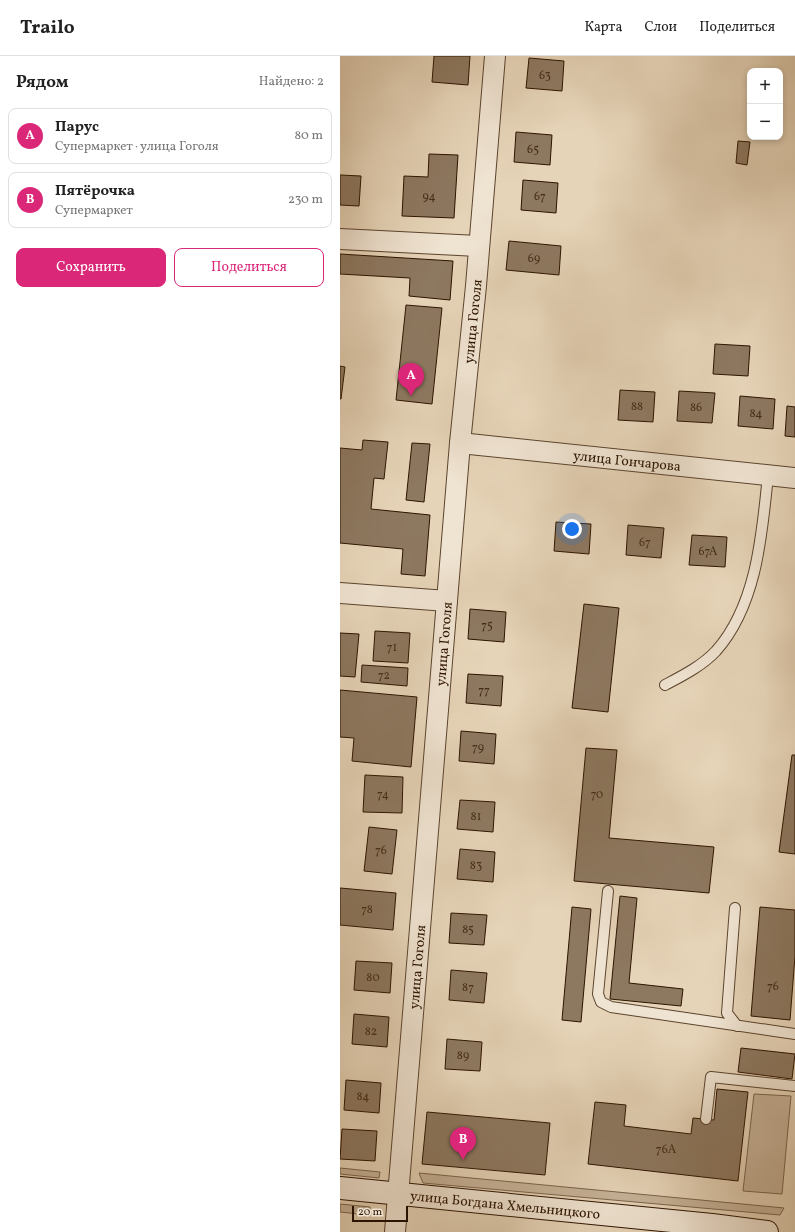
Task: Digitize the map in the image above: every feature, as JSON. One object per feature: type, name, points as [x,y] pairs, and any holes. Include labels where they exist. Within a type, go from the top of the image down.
[{"type":"main road","name":"улица Богдана Хмельницкого","points":[[340,1188],[711,1228],[767,1232]]},
{"type":"street","name":"улица Гоголя","points":[[395,1232],[460,443],[495,56]]},
{"type":"street","points":[[340,239],[478,246]]},
{"type":"street","name":"улица Гончарова","points":[[460,443],[795,478]]},
{"type":"street","points":[[340,593],[447,601]]},
{"type":"lane","points":[[665,685],[690,672],[715,652],[735,626],[748,592],[759,549],[768,475]]},
{"type":"lane","points":[[608,891],[598,994],[601,1002],[611,1008],[795,1034]]},
{"type":"lane","points":[[735,908],[728,1013],[738,1026]]},
{"type":"lane","points":[[706,1119],[710,1077],[795,1086]]},
{"type":"shaded area","points":[[754,1094],[791,1096],[782,1194],[743,1191]]},
{"type":"shaded area","points":[[340,1168],[380,1172],[379,1178],[340,1174]]},
{"type":"shaded area","points":[[419,1173],[784,1208],[780,1215],[423,1183]]},
{"type":"shaded area","points":[[340,1204],[370,1207],[369,1215],[340,1212]]},
{"type":"building","points":[[434,56],[470,56],[468,85],[432,82]]},
{"type":"building","points":[[529,58],[564,61],[562,91],[526,88]]},
{"type":"building","points":[[516,132],[552,135],[550,165],[514,162]]},
{"type":"building","points":[[738,141],[750,142],[747,165],[736,163]]},
{"type":"building","points":[[429,154],[458,155],[454,218],[402,216],[404,176],[428,177]]},
{"type":"building","points":[[340,175],[361,176],[359,206],[340,205]]},
{"type":"building","points":[[523,180],[558,183],[556,213],[521,210]]},
{"type":"building","points":[[509,241],[561,246],[559,275],[506,270]]},
{"type":"building","points":[[340,254],[453,261],[450,300],[409,296],[410,278],[340,274]]},
{"type":"building","points":[[406,305],[442,308],[432,404],[396,400]]},
{"type":"building","points":[[715,344],[750,346],[748,376],[713,374]]},
{"type":"building","points":[[340,366],[345,367],[341,399],[340,399]]},
{"type":"building","points":[[620,390],[655,392],[653,422],[618,420]]},
{"type":"building","points":[[679,391],[715,393],[712,423],[677,421]]},
{"type":"building","points":[[740,396],[775,399],[773,429],[738,426]]},
{"type":"building","points":[[787,406],[795,407],[795,437],[785,436]]},
{"type":"building","points":[[363,440],[388,442],[384,479],[374,478],[371,509],[430,515],[425,576],[401,574],[403,549],[340,543],[340,448],[362,450]]},
{"type":"building","points":[[412,443],[430,444],[424,502],[406,500]]},
{"type":"building","points":[[556,522],[591,524],[589,554],[554,551]]},
{"type":"building","points":[[628,525],[664,528],[661,558],[626,555]]},
{"type":"building","points":[[692,535],[727,537],[725,567],[689,565]]},
{"type":"building","points":[[584,604],[619,608],[608,712],[572,708]]},
{"type":"building","points":[[470,609],[506,612],[504,642],[468,639]]},
{"type":"building","points":[[375,631],[410,633],[408,663],[373,661]]},
{"type":"building","points":[[340,633],[359,634],[355,677],[340,676]]},
{"type":"building","points":[[362,665],[408,668],[407,686],[361,682]]},
{"type":"building","points":[[468,674],[503,676],[501,706],[466,703]]},
{"type":"building","points":[[340,690],[417,697],[411,767],[352,761],[354,738],[340,737]]},
{"type":"building","points":[[461,731],[496,734],[494,764],[459,761]]},
{"type":"building","points":[[586,748],[617,750],[609,838],[714,847],[709,893],[574,881]]},
{"type":"building","points":[[792,755],[795,755],[795,854],[779,852]]},
{"type":"building","points":[[365,775],[403,777],[402,813],[363,812]]},
{"type":"building","points":[[460,800],[495,802],[493,832],[457,829]]},
{"type":"building","points":[[369,827],[397,830],[392,874],[364,871]]},
{"type":"building","points":[[460,849],[495,852],[493,882],[457,879]]},
{"type":"building","points":[[340,888],[396,893],[393,930],[340,925]]},
{"type":"building","points":[[620,896],[637,898],[629,983],[683,989],[681,1006],[610,999]]},
{"type":"building","points":[[572,907],[591,909],[581,1022],[562,1020]]},
{"type":"building","points":[[760,907],[795,910],[795,956],[790,1020],[751,1016]]},
{"type":"building","points":[[451,913],[487,915],[484,945],[449,943]]},
{"type":"building","points":[[356,961],[392,963],[390,993],[354,990]]},
{"type":"building","points":[[451,970],[487,973],[484,1003],[449,1000]]},
{"type":"building","points":[[354,1014],[389,1017],[387,1047],[352,1044]]},
{"type":"building","points":[[447,1039],[482,1042],[480,1071],[445,1069]]},
{"type":"building","points":[[741,1048],[795,1054],[792,1079],[738,1072]]},
{"type":"building","points":[[346,1080],[381,1083],[379,1113],[344,1110]]},
{"type":"building","points":[[717,1089],[748,1092],[738,1181],[588,1164],[595,1102],[626,1105],[624,1126],[691,1134],[693,1118],[714,1120]]},
{"type":"building","points":[[427,1112],[550,1123],[545,1175],[422,1164]]},
{"type":"building","points":[[342,1129],[377,1131],[375,1161],[340,1159]]},
{"type":"place","name":"Парус","points":[[411,396]]},
{"type":"place","name":"Пятёрочка","points":[[463,1160]]}]
